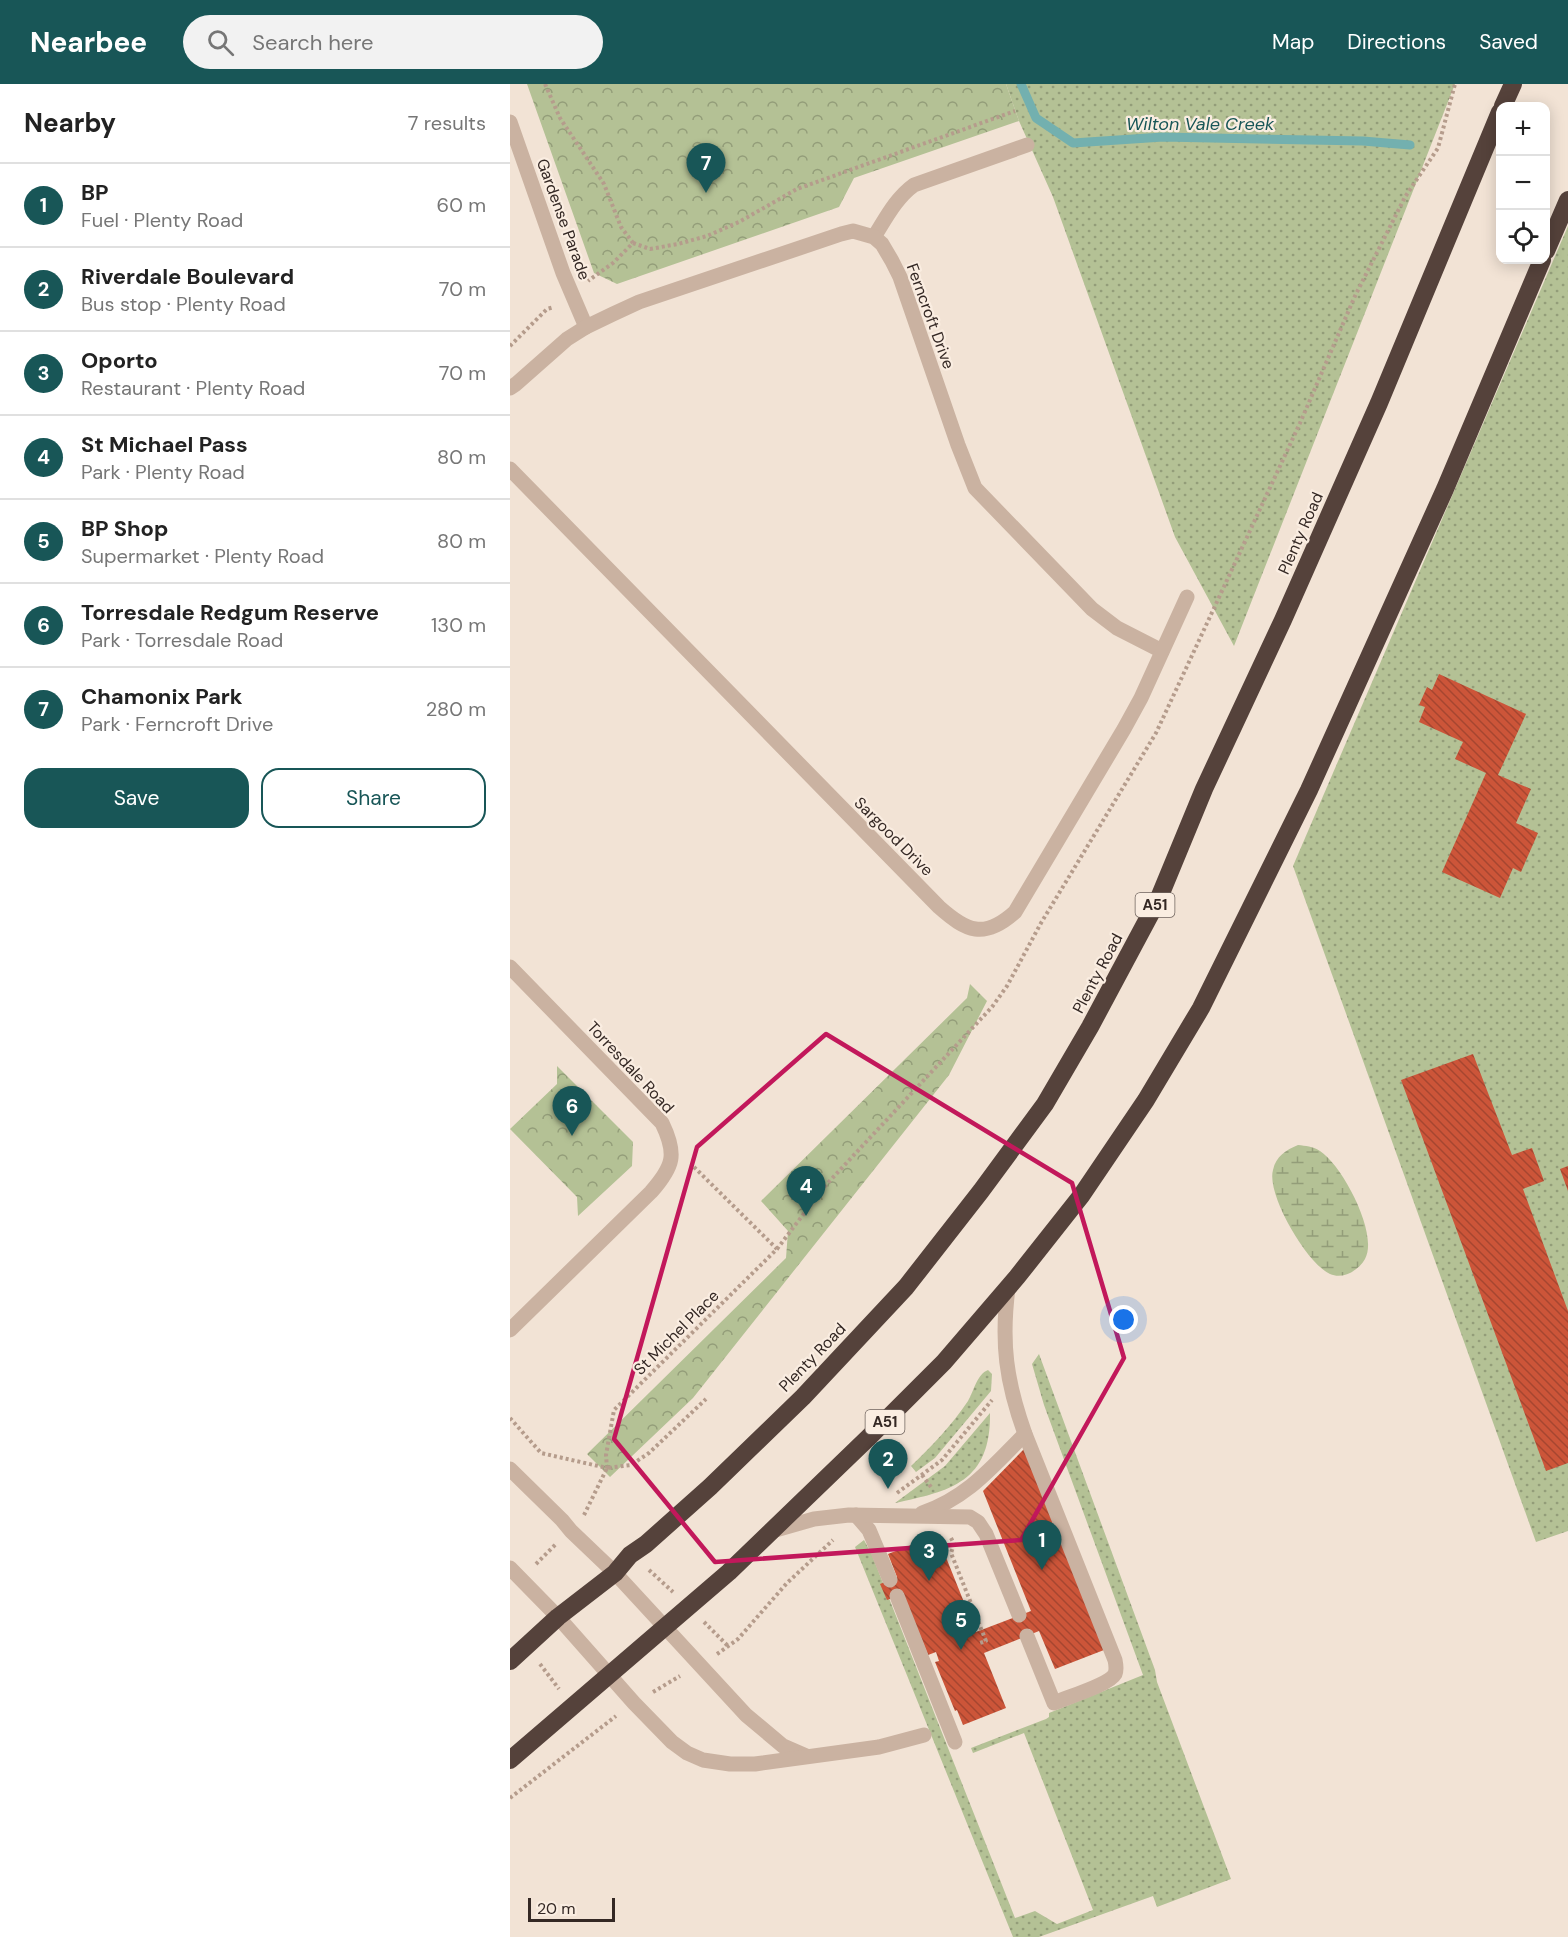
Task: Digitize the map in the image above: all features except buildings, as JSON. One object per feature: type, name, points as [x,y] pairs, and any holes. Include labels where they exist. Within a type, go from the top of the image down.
[{"type":"highway","points":[[1505,102],[1513,84]]},
{"type":"highway","name":"Plenty Road","points":[[510,1661],[558,1617],[615,1573],[630,1555],[646,1544],[710,1487],[803,1397],[906,1287],[1045,1104],[1090,1027],[1159,898],[1204,789],[1283,620],[1374,413],[1496,122]]},
{"type":"highway","points":[[1550,240],[1568,200]]},
{"type":"highway","name":"A51","points":[[510,1760],[729,1572],[823,1483],[944,1362],[1008,1288],[1080,1196],[1146,1100],[1201,1008],[1309,790],[1445,489],[1540,264]]},
{"type":"street","name":"Gardense Parade","points":[[510,122],[586,327]]},
{"type":"street","points":[[510,388],[567,339],[586,327],[639,302],[842,234],[853,231],[874,237],[896,203],[914,185],[1027,145]]},
{"type":"street","name":"Ferncroft Drive","points":[[874,237],[882,243],[900,278],[975,488],[1092,609],[1117,628],[1162,651]]},
{"type":"street","name":"Sargood Drive","points":[[510,470],[939,907],[965,927],[976,929],[994,926],[1008,919],[1015,912],[1141,698],[1187,597]]},
{"type":"street","name":"Torresdale Road","points":[[510,967],[662,1123],[670,1140],[672,1155]]},
{"type":"street","points":[[510,1330],[651,1192],[669,1167],[672,1155]]},
{"type":"street","points":[[1008,1288],[1004,1334],[1009,1380],[1025,1434],[1116,1665],[1115,1673],[1109,1680],[1054,1702],[1027,1636]]},
{"type":"street","points":[[941,1511],[976,1483],[1025,1434]]},
{"type":"street","points":[[510,1469],[665,1625],[746,1715],[783,1746],[806,1756]]},
{"type":"street","points":[[772,1531],[814,1519],[907,1516],[941,1511],[970,1517],[981,1525],[1019,1615]]},
{"type":"street","points":[[861,1516],[890,1580]]},
{"type":"street","points":[[515,1573],[610,1674],[634,1704],[672,1742],[687,1753],[703,1760],[730,1764],[755,1764],[879,1747],[924,1734]]},
{"type":"street","points":[[897,1596],[955,1742]]},
{"type":"path","points":[[545,84],[560,118],[604,184],[621,227],[633,243],[650,249],[707,236],[739,222],[797,189],[1016,111]]},
{"type":"path","name":"St Michel Place","points":[[607,1468],[606,1455],[614,1410],[777,1249],[825,1186],[992,1007],[1007,986],[1041,923],[1156,733],[1300,423],[1356,296],[1405,197],[1438,148],[1455,84]]},
{"type":"path","points":[[510,346],[547,309],[559,305],[613,263],[633,243]]},
{"type":"path","points":[[672,1155],[695,1167],[777,1249]]},
{"type":"path","points":[[510,1798],[609,1720],[738,1639],[787,1583],[829,1543],[861,1516],[942,1460],[1009,1380]]},
{"type":"path","points":[[510,1418],[541,1453],[607,1468],[631,1465],[649,1453],[706,1398]]},
{"type":"path","points":[[922,1475],[932,1489],[954,1544],[951,1553],[986,1641],[980,1643]]},
{"type":"path","points":[[515,1573],[571,1531]]},
{"type":"path","points":[[952,1572],[957,1569]]},
{"type":"path","points":[[526,1646],[572,1707]]},
{"type":"highlighted area","points":[[826,1034],[1072,1183],[1124,1358],[1021,1540],[715,1562],[614,1439],[697,1147]]},
{"type":"green space","points":[[527,84],[1006,84],[1019,121],[854,178],[839,207],[617,284],[594,273]]},
{"type":"green space","points":[[1006,84],[1455,84],[1234,646],[1175,537],[1053,197],[1019,121]]},
{"type":"green space","points":[[1568,226],[1568,1531],[1536,1542],[1293,866]]},
{"type":"green space","points":[[970,984],[987,1001],[949,1075],[693,1398],[610,1477],[587,1454],[786,1258],[788,1231],[761,1201],[967,998]]},
{"type":"green space","points":[[557,1066],[633,1142],[632,1166],[578,1216],[577,1197],[510,1129],[557,1084]]},
{"type":"green space","points":[[1298,1145],[1314,1148],[1329,1159],[1348,1185],[1363,1218],[1368,1248],[1365,1259],[1359,1267],[1345,1275],[1330,1274],[1310,1257],[1290,1227],[1276,1195],[1272,1181],[1274,1165],[1282,1154]]},
{"type":"green space","points":[[1039,1354],[1155,1670],[1157,1682],[1231,1879],[1157,1907],[1153,1896],[1039,1937],[1013,1937],[855,1547],[864,1540],[872,1555],[1015,1918],[1035,1911],[1057,1924],[1093,1910],[1024,1733],[973,1753],[971,1748],[1046,1719],[1049,1713],[1143,1675],[1044,1405],[1032,1364]]},
{"type":"green space","points":[[988,1370],[992,1374],[991,1391],[935,1458],[916,1472],[911,1466],[955,1418],[968,1401],[978,1379]]},
{"type":"green space","points":[[990,1413],[989,1436],[975,1469],[964,1479],[934,1494],[895,1503],[945,1466]]},
{"type":"waterway","name":"Wilton Vale Creek","points":[[1021,84],[1036,118],[1073,143],[1163,137],[1363,141],[1410,145]]},
{"type":"place","name":"Chamonix Park","points":[[706,193]]},
{"type":"place","name":"Torresdale Redgum Reserve","points":[[572,1136]]},
{"type":"place","name":"St Michael Pass","points":[[806,1216]]},
{"type":"place","name":"Riverdale Boulevard","points":[[888,1489]]},
{"type":"place","name":"BP","points":[[1042,1570]]},
{"type":"place","name":"Oporto","points":[[929,1581]]},
{"type":"place","name":"BP Shop","points":[[961,1650]]}]
